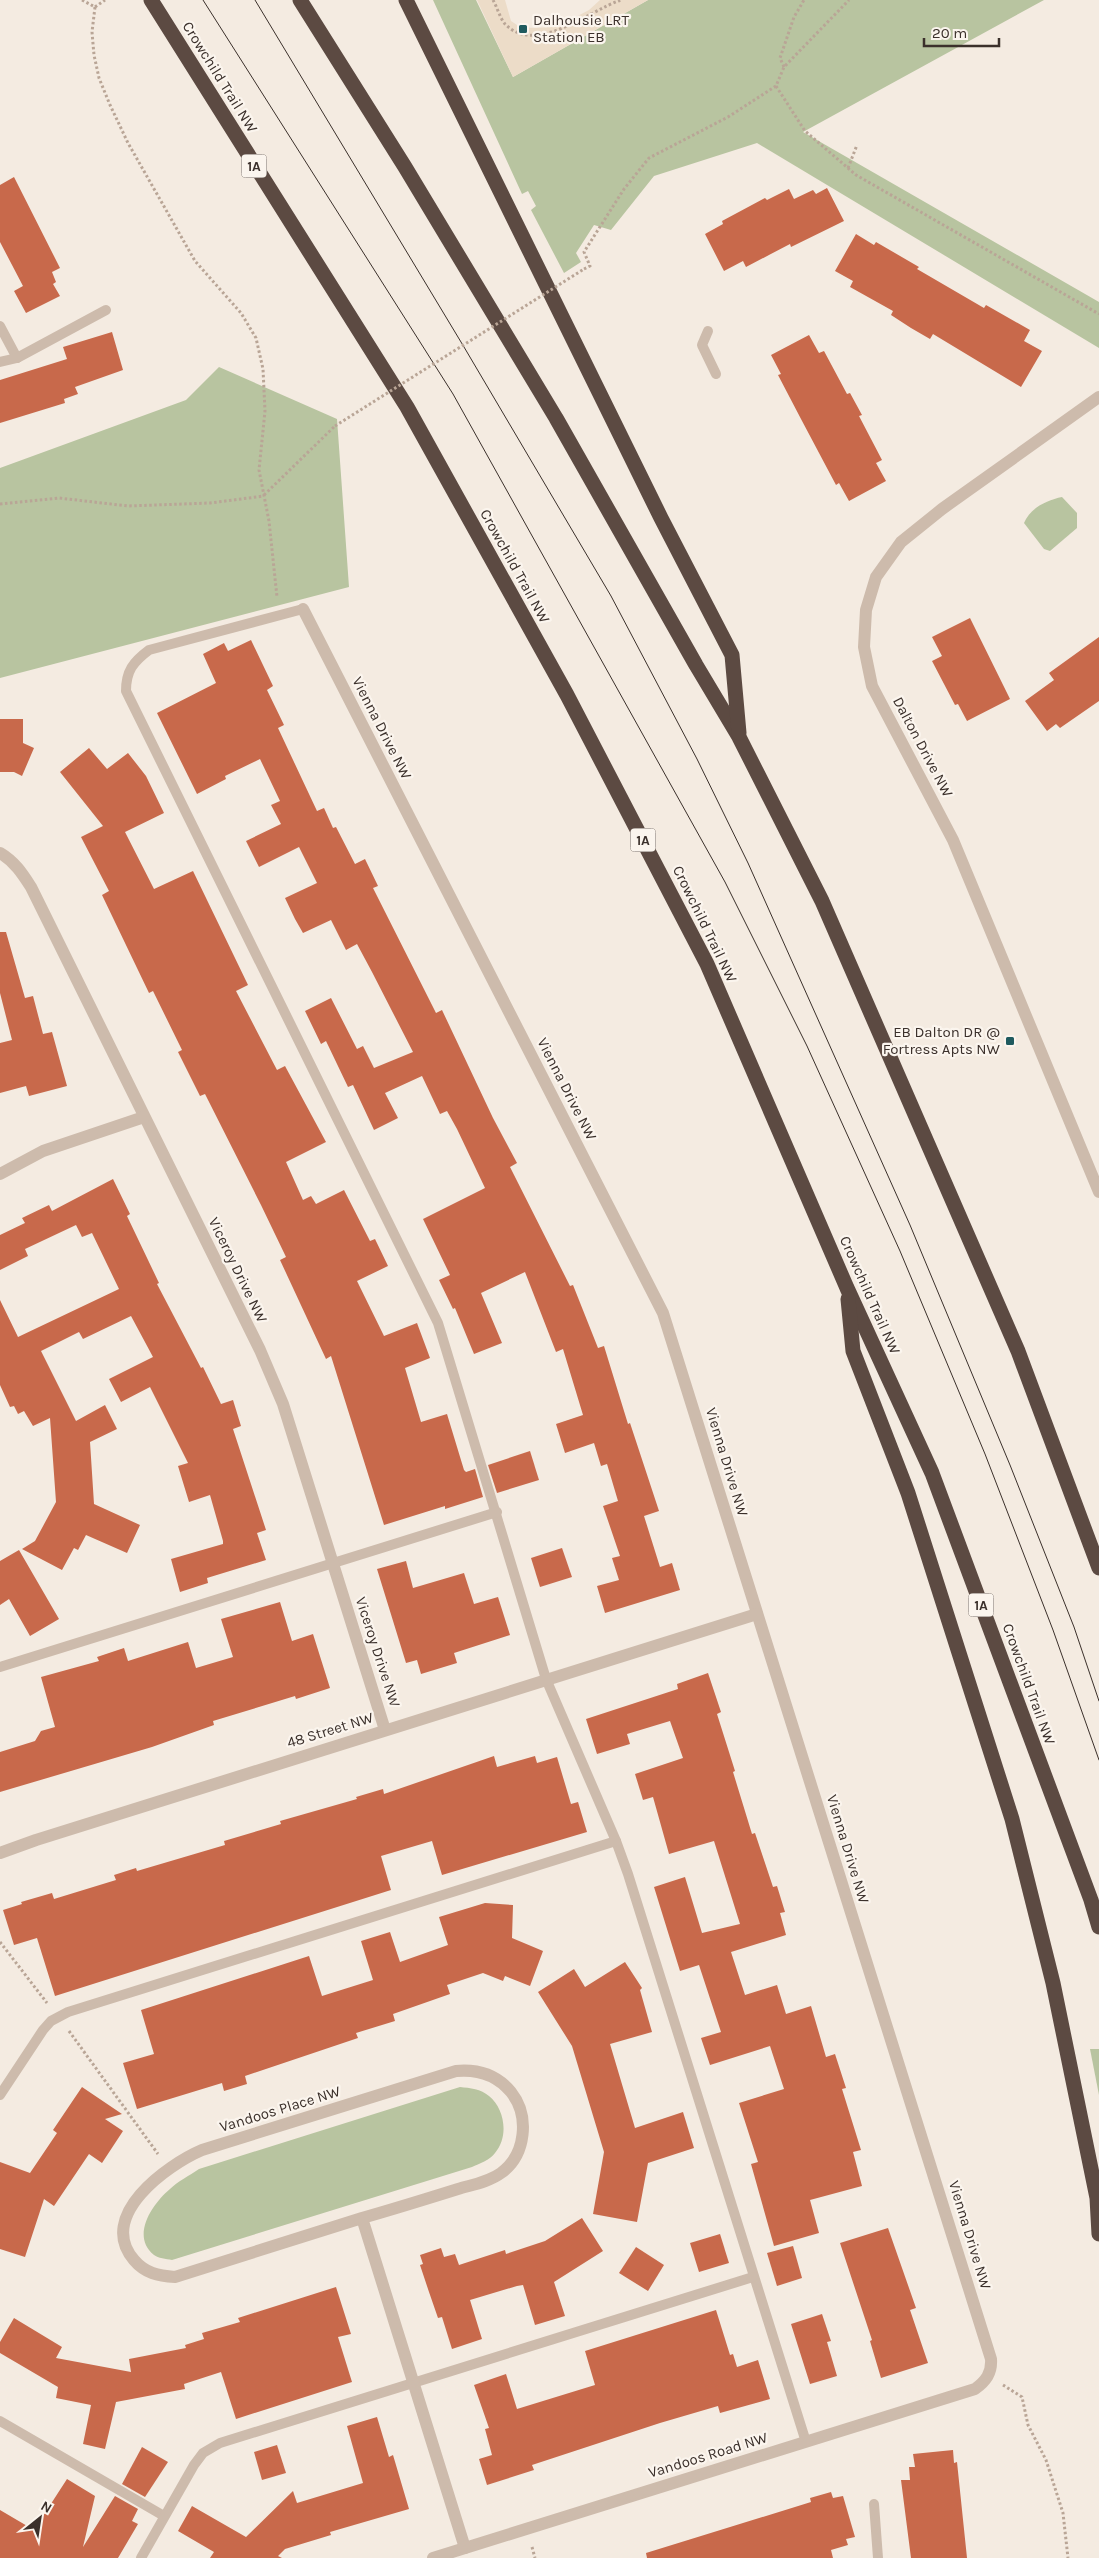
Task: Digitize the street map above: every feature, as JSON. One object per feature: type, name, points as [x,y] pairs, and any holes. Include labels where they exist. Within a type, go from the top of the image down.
[{"type":"highway","name":"Crowchild Trail NW","points":[[151,0],[407,407],[567,695],[707,964],[848,1288],[932,1473],[1091,1900],[1099,1928]]},
{"type":"highway","points":[[300,0],[405,167],[556,418],[696,665],[740,737],[822,901],[1014,1342],[1099,1568]]},
{"type":"highway","points":[[406,0],[657,510],[732,655],[740,737]]},
{"type":"highway","points":[[848,1288],[852,1351],[908,1493],[1012,1819],[1053,1983],[1097,2198],[1099,2234]]},
{"type":"street","name":"Dalton Drive NW","points":[[1099,398],[942,509],[901,542],[876,577],[866,610],[864,647],[872,686],[953,840],[1099,1192]]},
{"type":"street","name":"Vienna Drive NW","points":[[303,609],[663,1314],[992,2359],[992,2369],[988,2376]]},
{"type":"street","name":"Viceroy Drive NW","points":[[0,853],[22,871],[31,887],[260,1350],[283,1404],[385,1730]]},
{"type":"street","points":[[0,1174],[43,1151],[144,1117]]},
{"type":"street","name":"48 Street NW","points":[[0,1854],[36,1840],[757,1614]]},
{"type":"street","name":"Vandoos Place NW","points":[[456,2071],[481,2072],[494,2077],[506,2086],[521,2110],[523,2138],[519,2151],[501,2173],[486,2180],[362,2218],[174,2277],[162,2277],[150,2273],[132,2257],[126,2247],[124,2224],[133,2203],[155,2179],[169,2168],[202,2150],[456,2071]]},
{"type":"street","points":[[362,2218],[465,2548]]},
{"type":"street","name":"Vandoos Road NW","points":[[433,2558],[975,2389],[984,2383],[988,2376]]},
{"type":"lane","points":[[0,362],[17,358],[106,310]]},
{"type":"lane","points":[[0,326],[17,358]]},
{"type":"lane","points":[[708,331],[702,345],[716,374]]},
{"type":"lane","points":[[303,609],[149,650],[133,661],[126,678],[126,691],[438,1323],[497,1512],[546,1679],[616,1841],[806,2442]]},
{"type":"lane","points":[[0,1667],[497,1512]]},
{"type":"lane","points":[[0,2095],[43,2030],[58,2017],[68,2012],[616,1841]]},
{"type":"lane","points":[[141,2558],[194,2465],[203,2453],[212,2447],[753,2277]]},
{"type":"lane","points":[[0,2421],[164,2516]]},
{"type":"lane","points":[[874,2504],[878,2558]]},
{"type":"path","points":[[82,0],[95,7]]},
{"type":"path","points":[[105,0],[95,7],[92,32],[99,78],[114,113],[195,261],[241,313],[256,338],[263,369],[265,411],[259,470],[269,521],[276,596],[285,614]]},
{"type":"path","points":[[493,0],[504,23],[518,34],[536,37],[554,32],[621,0]]},
{"type":"path","points":[[784,67],[780,58],[794,17],[804,0]]},
{"type":"path","points":[[0,504],[59,498],[128,506],[210,504],[264,496],[334,426],[590,266],[584,252],[624,189],[649,158],[728,117],[776,86],[784,67],[849,0]]},
{"type":"path","points":[[776,86],[805,131],[848,168],[1099,314]]},
{"type":"path","points":[[848,168],[857,145]]},
{"type":"path","points":[[0,1942],[58,2017],[169,2168]]},
{"type":"path","points":[[988,2376],[1022,2397],[1028,2425],[1046,2460],[1062,2513],[1068,2558]]},
{"type":"green space","points":[[433,0],[476,0],[513,77],[648,0],[1044,0],[803,132],[1099,302],[1099,348],[757,143],[654,176],[611,230],[594,225],[576,253],[581,262],[564,273],[531,210],[536,206],[528,191],[522,194]]},
{"type":"green space","points":[[219,367],[337,419],[349,587],[0,678],[0,468],[186,400]]},
{"type":"green space","points":[[1062,497],[1077,513],[1077,528],[1050,551],[1044,549],[1024,523],[1035,509],[1051,500]]},
{"type":"green space","points":[[1090,2049],[1099,2049],[1099,2095]]},
{"type":"green space","points":[[460,2087],[475,2089],[489,2096],[499,2108],[502,2116],[502,2139],[495,2153],[484,2162],[172,2260],[154,2255],[147,2247],[144,2239],[144,2229],[151,2211],[163,2195],[173,2186],[199,2169]]},
{"type":"shaded area","points":[[477,0],[505,0],[511,21],[520,27],[535,28],[551,27],[570,20],[589,10],[600,0],[648,0],[513,77]]},
{"type":"building","points":[[14,177],[60,268],[52,272],[56,282],[53,284],[60,296],[26,313],[14,291],[23,286],[0,242],[0,185]]},
{"type":"building","points":[[827,188],[844,221],[791,247],[790,244],[746,267],[743,261],[724,271],[705,234],[723,224],[722,221],[765,198],[767,200],[789,189],[794,199],[813,190],[816,194]]},
{"type":"building","points":[[856,234],[874,245],[876,242],[919,267],[917,269],[984,308],[986,305],[1030,330],[1024,341],[1042,351],[1021,387],[933,334],[930,339],[911,328],[891,315],[893,311],[850,287],[853,281],[835,271]]},
{"type":"building","points":[[112,332],[123,370],[75,387],[78,394],[64,399],[65,403],[0,423],[0,380],[67,359],[63,347]]},
{"type":"building","points":[[809,335],[819,353],[824,351],[847,394],[850,393],[862,415],[859,416],[882,460],[876,463],[886,481],[849,501],[839,483],[836,485],[778,375],[781,374],[771,355]]},
{"type":"building","points":[[970,618],[1010,699],[967,721],[958,704],[955,705],[932,661],[942,656],[932,637]]},
{"type":"building","points":[[1099,637],[1099,701],[1060,728],[1056,724],[1047,731],[1025,701],[1054,680],[1049,673]]},
{"type":"building","points":[[251,640],[273,686],[267,690],[284,725],[278,728],[317,811],[324,808],[333,828],[336,827],[355,864],[365,859],[378,886],[373,888],[436,1013],[442,1010],[493,1118],[517,1163],[510,1167],[570,1286],[573,1285],[598,1348],[604,1346],[628,1424],[630,1423],[659,1511],[644,1516],[660,1567],[672,1563],[680,1590],[605,1613],[597,1586],[619,1580],[612,1558],[620,1556],[603,1506],[618,1501],[607,1464],[601,1466],[594,1443],[565,1453],[556,1424],[583,1415],[563,1349],[556,1352],[525,1272],[481,1293],[502,1343],[474,1354],[455,1308],[453,1309],[439,1280],[450,1275],[423,1219],[485,1188],[457,1129],[447,1111],[440,1114],[422,1076],[385,1093],[398,1118],[374,1130],[353,1085],[348,1087],[326,1041],[321,1044],[305,1011],[331,998],[357,1049],[363,1046],[374,1068],[413,1052],[372,972],[357,944],[346,950],[331,920],[303,933],[285,898],[317,883],[299,847],[259,867],[246,841],[281,824],[271,805],[280,801],[260,759],[225,776],[226,779],[197,794],[157,713],[216,683],[203,654],[224,643],[228,651]]},
{"type":"building","points":[[0,719],[23,719],[23,743],[34,748],[22,776],[14,772],[0,772]]},
{"type":"building","points":[[89,748],[107,769],[128,753],[146,776],[164,813],[125,832],[154,889],[193,871],[248,985],[236,991],[277,1070],[285,1066],[326,1142],[286,1162],[303,1200],[311,1196],[316,1204],[344,1190],[370,1241],[375,1239],[388,1266],[357,1281],[384,1336],[417,1323],[430,1358],[405,1368],[421,1422],[447,1414],[464,1470],[466,1472],[475,1469],[483,1497],[445,1509],[445,1506],[384,1525],[331,1356],[326,1359],[280,1260],[286,1257],[261,1205],[205,1094],[200,1096],[178,1052],[182,1050],[153,991],[149,993],[102,895],[109,891],[81,837],[103,826],[60,772]]},
{"type":"building","points":[[0,932],[6,932],[25,998],[33,996],[43,1034],[52,1032],[67,1086],[29,1096],[26,1086],[0,1093],[0,1043],[12,1040],[0,993]]},
{"type":"building","points":[[113,1179],[130,1214],[127,1216],[159,1283],[157,1284],[201,1368],[203,1367],[221,1404],[233,1400],[241,1426],[233,1429],[266,1530],[257,1533],[266,1560],[207,1578],[208,1583],[180,1592],[171,1559],[223,1544],[223,1541],[210,1495],[189,1502],[178,1466],[188,1463],[150,1387],[121,1402],[109,1379],[153,1357],[131,1316],[83,1339],[79,1332],[41,1351],[76,1421],[105,1405],[117,1429],[90,1442],[94,1504],[140,1525],[127,1553],[86,1535],[78,1550],[74,1548],[62,1570],[22,1549],[35,1541],[56,1502],[50,1418],[33,1426],[24,1411],[18,1414],[14,1406],[10,1407],[0,1385],[0,1300],[18,1337],[119,1289],[92,1233],[82,1237],[76,1225],[25,1249],[28,1256],[0,1270],[0,1235],[25,1223],[22,1218],[49,1205],[52,1211]]},
{"type":"building","points":[[530,1451],[539,1480],[497,1493],[488,1465]]},
{"type":"building","points":[[562,1548],[572,1577],[540,1587],[531,1558]]},
{"type":"building","points":[[19,1550],[59,1619],[30,1636],[9,1599],[0,1605],[0,1561]]},
{"type":"building","points":[[406,1561],[413,1588],[464,1573],[474,1604],[498,1597],[510,1635],[454,1653],[457,1663],[421,1674],[417,1660],[406,1663],[377,1569]]},
{"type":"building","points":[[280,1602],[292,1641],[313,1634],[330,1688],[296,1699],[295,1696],[213,1721],[214,1725],[152,1747],[0,1792],[0,1752],[35,1741],[41,1731],[55,1727],[41,1677],[99,1661],[97,1657],[124,1648],[128,1661],[188,1642],[196,1668],[233,1657],[221,1619]]},
{"type":"building","points":[[708,1673],[721,1712],[717,1714],[752,1834],[755,1833],[773,1887],[777,1886],[785,1912],[780,1913],[786,1935],[731,1952],[745,1995],[777,1985],[786,2014],[811,2006],[826,2057],[835,2054],[846,2088],[842,2089],[861,2150],[853,2152],[862,2186],[810,2200],[819,2233],[774,2246],[751,2164],[758,2162],[739,2103],[784,2089],[770,2046],[710,2065],[701,2038],[721,2032],[699,1965],[680,1971],[654,1887],[685,1877],[702,1933],[740,1924],[714,1841],[669,1854],[653,1797],[643,1800],[635,1774],[683,1758],[670,1721],[627,1734],[630,1744],[597,1754],[586,1719],[678,1689],[677,1684]]},
{"type":"building","points":[[494,1756],[497,1767],[535,1756],[537,1763],[557,1757],[571,1804],[578,1802],[587,1832],[442,1875],[432,1841],[381,1856],[391,1890],[55,1996],[37,1938],[14,1945],[3,1910],[22,1904],[21,1902],[52,1893],[54,1899],[116,1880],[114,1875],[136,1868],[137,1871],[225,1845],[224,1841],[281,1824],[280,1821],[357,1799],[356,1797],[383,1789],[384,1794]]},
{"type":"building","points":[[485,1903],[513,1905],[512,1938],[543,1951],[530,1986],[505,1976],[503,1981],[483,1973],[447,1985],[450,1994],[393,2014],[395,2021],[356,2033],[358,2038],[245,2076],[247,2084],[224,2091],[222,2083],[137,2109],[123,2063],[154,2054],[141,2010],[309,1956],[322,1996],[373,1980],[361,1941],[390,1932],[400,1962],[448,1945],[439,1917]]},
{"type":"building","points":[[625,1962],[642,1988],[640,1990],[652,2032],[610,2044],[635,2128],[683,2112],[694,2148],[648,2163],[637,2222],[593,2214],[604,2152],[572,2046],[538,1992],[574,1969],[585,1987]]},
{"type":"building","points":[[82,2087],[122,2114],[105,2119],[123,2131],[102,2163],[89,2154],[54,2206],[44,2199],[25,2257],[0,2249],[0,2162],[30,2173],[57,2133],[53,2130]]},
{"type":"building","points":[[582,2218],[603,2251],[554,2282],[565,2316],[535,2325],[523,2285],[517,2286],[470,2300],[482,2339],[452,2349],[442,2317],[438,2318],[429,2292],[420,2265],[423,2264],[420,2255],[441,2248],[444,2257],[455,2254],[459,2265],[505,2250],[506,2254],[545,2241]]},
{"type":"building","points":[[888,2228],[916,2308],[910,2310],[928,2363],[881,2378],[870,2341],[872,2340],[840,2243]]},
{"type":"building","points":[[720,2234],[729,2263],[699,2272],[690,2243]]},
{"type":"building","points":[[793,2246],[802,2278],[777,2286],[767,2253]]},
{"type":"building","points":[[636,2247],[664,2265],[648,2291],[619,2273]]},
{"type":"building","points":[[336,2287],[351,2334],[338,2337],[352,2382],[236,2419],[221,2372],[184,2384],[185,2389],[116,2402],[105,2449],[83,2444],[91,2405],[56,2398],[58,2387],[0,2353],[0,2342],[14,2318],[62,2347],[56,2358],[131,2372],[129,2359],[186,2348],[185,2345],[204,2339],[202,2333],[240,2322],[238,2318]]},
{"type":"building","points":[[716,2310],[730,2355],[733,2354],[737,2367],[758,2360],[770,2399],[720,2413],[718,2406],[660,2423],[532,2465],[534,2470],[487,2485],[479,2459],[492,2455],[485,2429],[489,2428],[474,2385],[506,2374],[517,2409],[595,2385],[585,2351]]},
{"type":"building","points":[[822,2314],[831,2341],[827,2342],[837,2376],[810,2384],[791,2324]]},
{"type":"building","points":[[377,2417],[389,2457],[393,2455],[409,2509],[330,2532],[331,2535],[285,2549],[278,2556],[282,2558],[210,2558],[214,2552],[178,2531],[192,2506],[246,2537],[293,2491],[297,2503],[363,2483],[347,2426]]},
{"type":"building","points":[[277,2445],[286,2473],[262,2480],[254,2452]]},
{"type":"building","points":[[142,2447],[168,2462],[145,2497],[122,2484]]},
{"type":"building","points":[[953,2450],[954,2463],[957,2462],[967,2558],[911,2558],[901,2480],[910,2480],[909,2467],[915,2467],[913,2454]]},
{"type":"building","points":[[67,2479],[95,2496],[83,2547],[115,2496],[138,2509],[132,2521],[138,2524],[118,2558],[0,2558],[0,2510],[34,2530]]},
{"type":"building","points":[[831,2492],[833,2498],[843,2496],[855,2537],[846,2539],[848,2545],[831,2550],[833,2558],[647,2558],[646,2553],[811,2502],[810,2498]]},
{"type":"tram line","points":[[203,0],[453,394],[725,882],[807,1046],[900,1251],[985,1454],[1053,1630],[1099,1760]]},
{"type":"tram line","points":[[255,0],[611,596],[697,759],[748,863],[910,1225],[1010,1465],[1074,1627],[1099,1701]]},
{"type":"place","name":"Dalhousie LRT Station EB","points":[[523,29]]},
{"type":"place","name":"EB Dalton DR @ Fortress Apts NW","points":[[1010,1041]]}]
